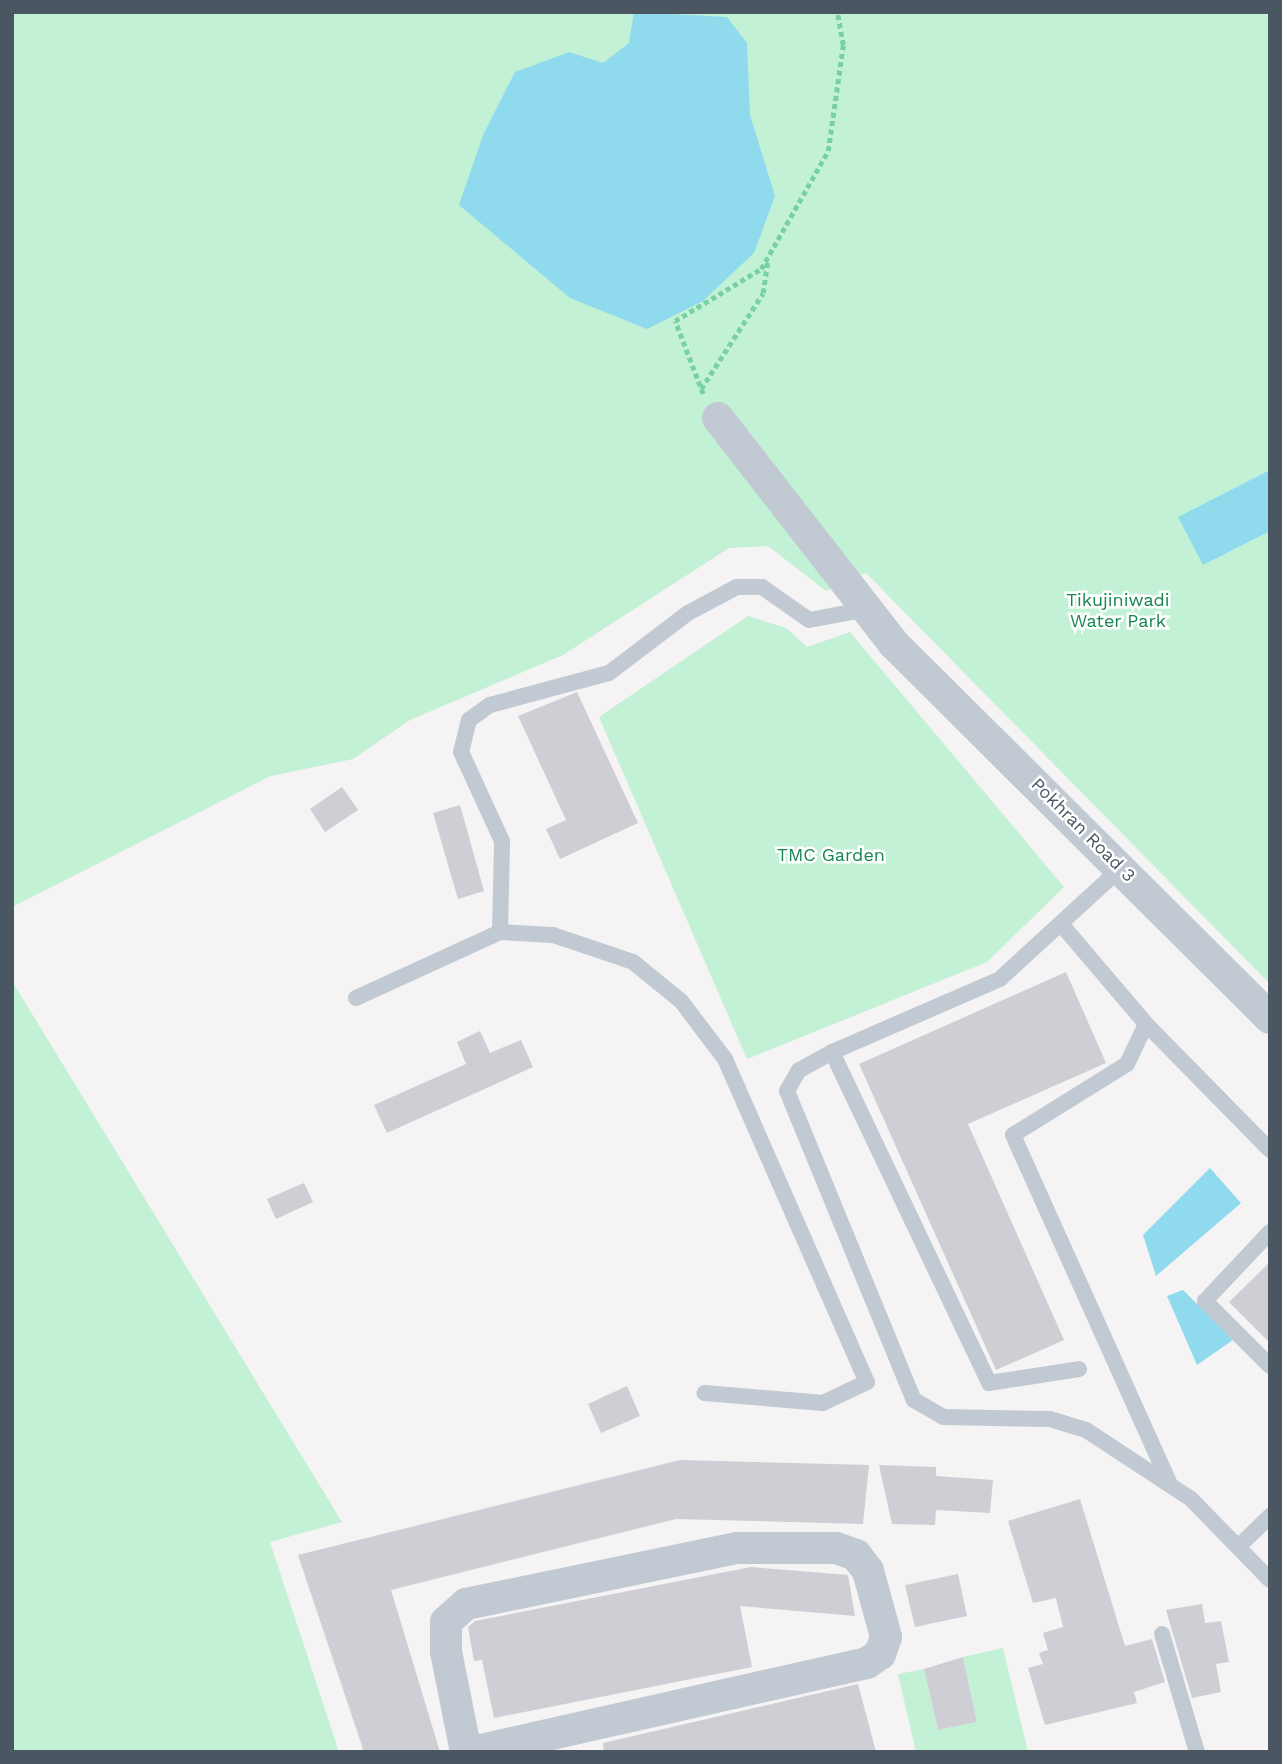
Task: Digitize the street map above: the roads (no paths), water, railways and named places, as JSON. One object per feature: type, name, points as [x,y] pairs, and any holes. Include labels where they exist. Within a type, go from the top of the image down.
[{"type":"street","name":"Pokhran Road 3","points":[[718,418],[894,644],[1270,1018]]},
{"type":"street","points":[[466,1752],[446,1652],[446,1622],[466,1604],[737,1548],[836,1548],[856,1555],[868,1571],[886,1637],[880,1654],[867,1663],[473,1752]]},
{"type":"lane","points":[[500,932],[502,841],[461,752],[469,720],[490,705],[610,673],[688,613],[737,587],[762,587],[808,620],[867,609]]},
{"type":"lane","points":[[1121,868],[1000,979],[832,1052],[799,1070],[787,1091],[914,1400],[944,1417],[1050,1419],[1086,1430],[1170,1484],[1270,1580]]},
{"type":"lane","points":[[1061,924],[1146,1024],[1270,1150]]},
{"type":"lane","points":[[355,998],[500,932],[553,935],[633,962],[681,1002],[725,1059],[867,1382],[823,1403],[704,1392]]},
{"type":"lane","points":[[1146,1024],[1127,1064],[1013,1135],[1170,1484]]},
{"type":"lane","points":[[832,1052],[989,1383],[1079,1369]]},
{"type":"lane","points":[[1270,1232],[1205,1301],[1270,1366]]},
{"type":"lane","points":[[1238,1547],[1270,1516]]},
{"type":"lane","points":[[1162,1634],[1198,1752]]},
{"type":"water","points":[[634,12],[727,17],[747,43],[750,115],[775,196],[754,253],[703,301],[647,329],[570,298],[459,205],[483,135],[515,72],[569,52],[603,63],[629,43]]},
{"type":"water","points":[[1270,470],[1270,531],[1203,565],[1178,517]]},
{"type":"water","points":[[1210,1168],[1241,1203],[1156,1276],[1143,1235]]},
{"type":"water","points":[[1183,1290],[1233,1340],[1197,1365],[1167,1296]]},
{"type":"park label","name":"Tikujiniwadi Water Park","points":[[1118,611]]},
{"type":"park label","name":"TMC Garden","points":[[831,855]]}]
